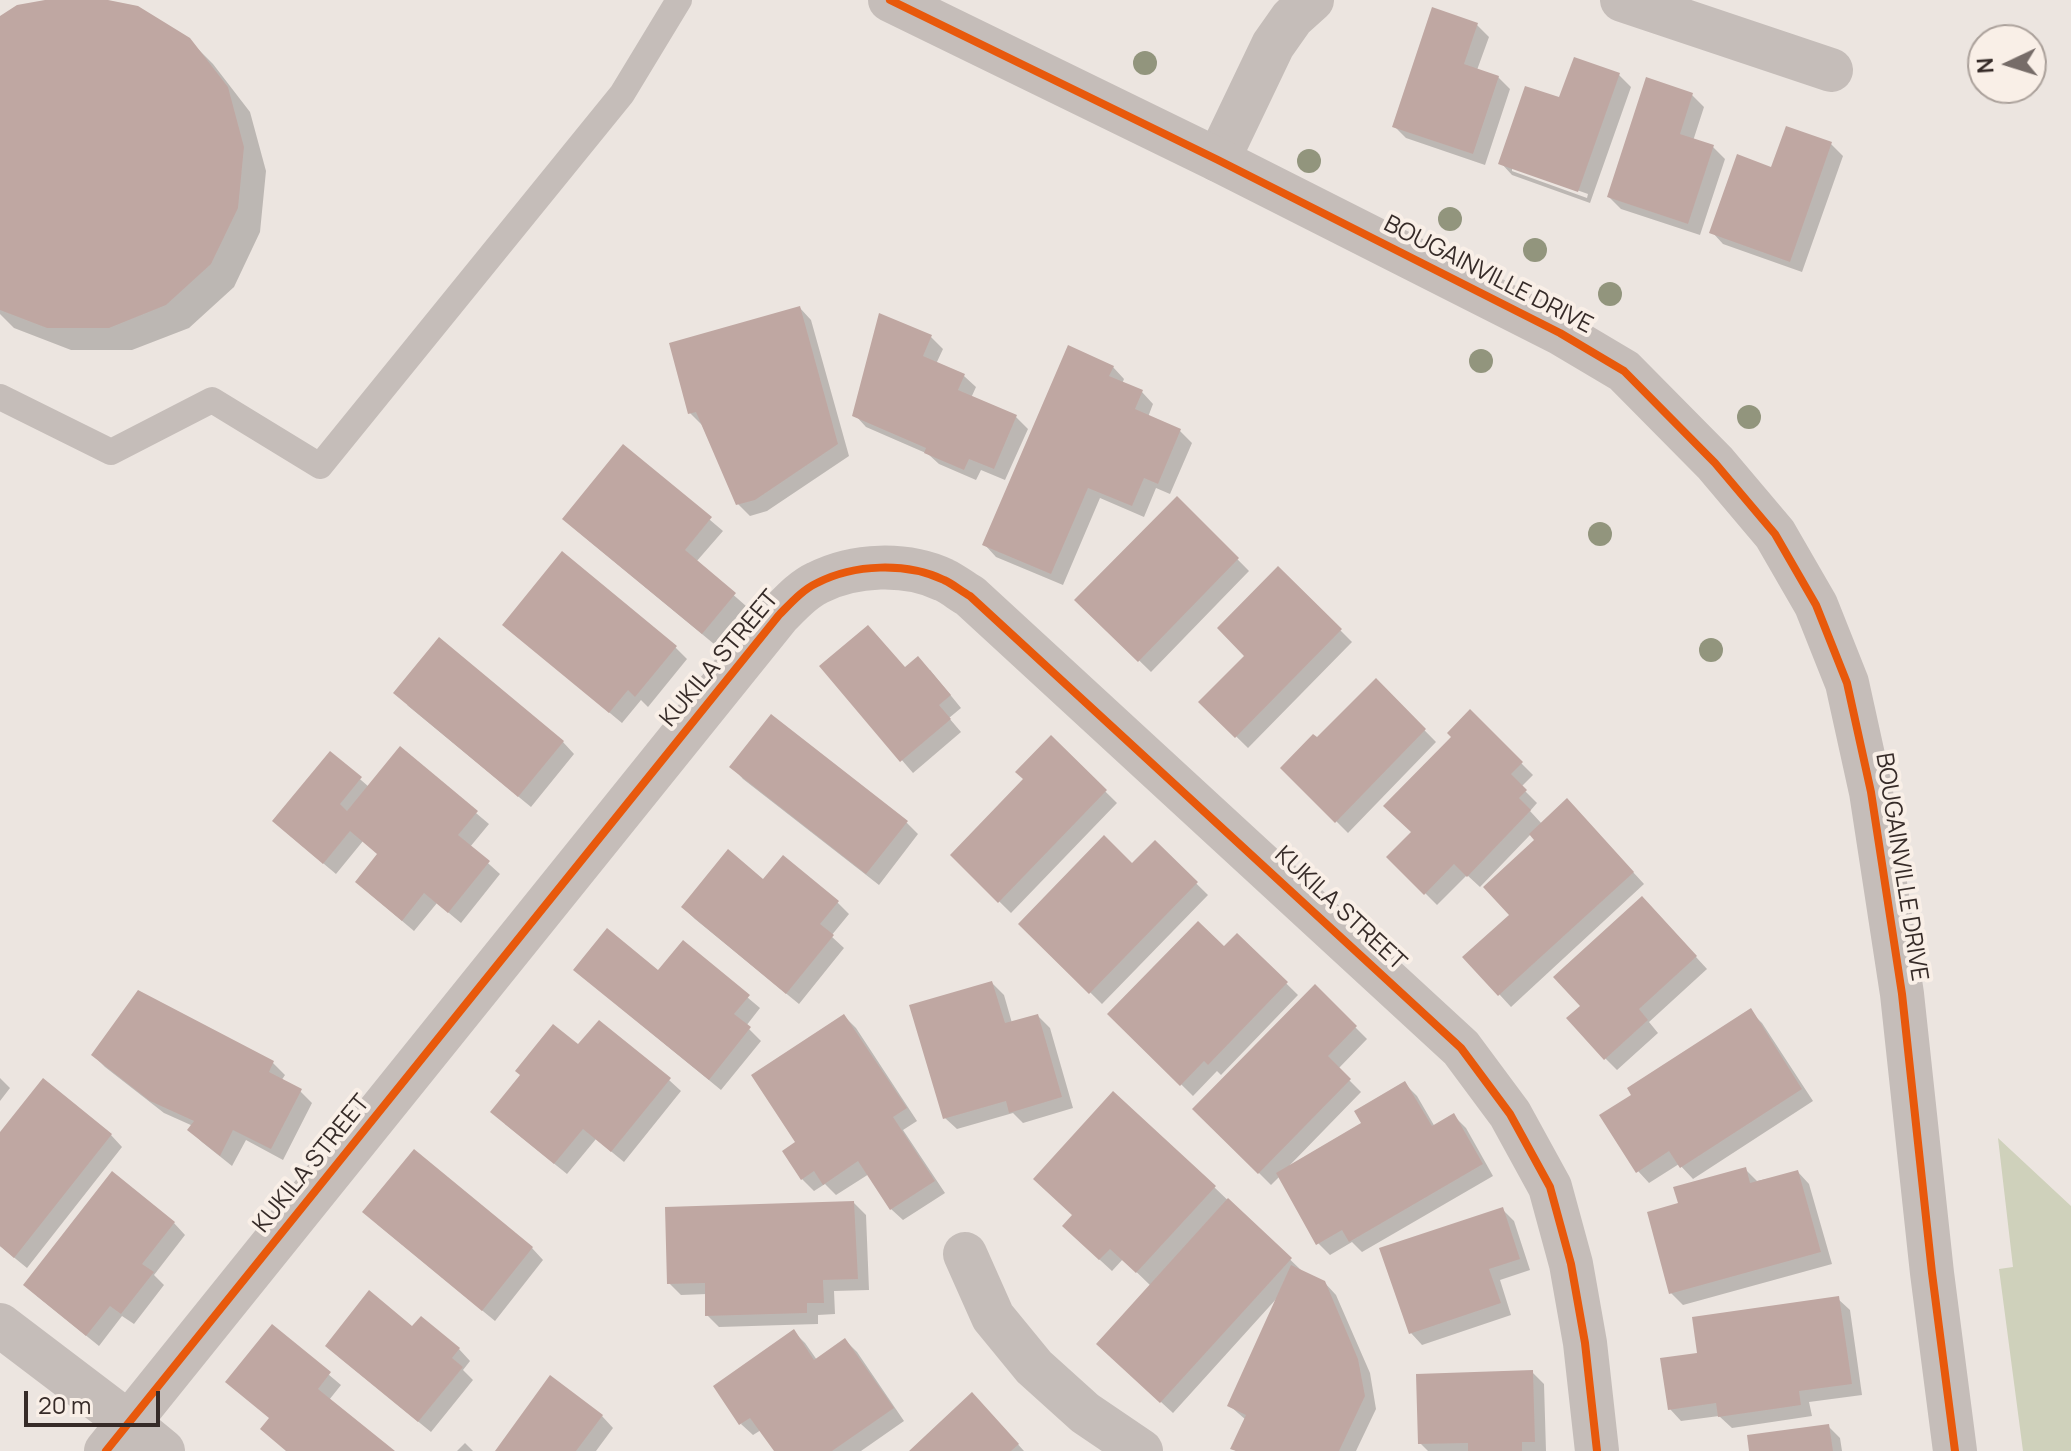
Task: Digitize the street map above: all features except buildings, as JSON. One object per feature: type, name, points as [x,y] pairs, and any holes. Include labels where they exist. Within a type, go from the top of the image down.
[{"type":"street","name":"BOUGAINVILLE DRIVE","points":[[890,0],[1218,160],[1560,333],[1624,371],[1715,463],[1775,534],[1816,605],[1847,683],[1871,792],[1902,994],[1955,1451]]},
{"type":"street","points":[[1218,160],[1273,45],[1292,18],[1312,0]]},
{"type":"street","points":[[1622,0],[1831,70]]},
{"type":"street","name":"KUKILA STREET","points":[[118,1437],[779,615],[815,584],[867,568],[916,570],[944,580],[970,596],[1461,1048],[1510,1114],[1550,1187],[1571,1264],[1585,1343],[1597,1451]]},
{"type":"street","points":[[965,1254],[993,1317],[1034,1367],[1085,1413],[1141,1451]]},
{"type":"street","points":[[0,1325],[118,1437],[163,1451]]},
{"type":"lane","points":[[0,397],[111,452],[212,400],[320,466],[622,94],[679,0]]},
{"type":"green space","points":[[1998,1138],[2071,1206],[2071,1451],[2023,1451],[1999,1269],[2013,1267]]},
{"type":"cycle path","points":[[890,0],[1218,160],[1560,333],[1624,371],[1715,463],[1775,534],[1816,605],[1847,683],[1871,792],[1902,994],[1955,1451]]},
{"type":"cycle path","points":[[106,1451],[779,615],[801,593],[817,583],[847,572],[880,568],[929,574],[970,596],[1461,1048],[1510,1114],[1550,1187],[1571,1264],[1585,1343],[1597,1451]]}]
